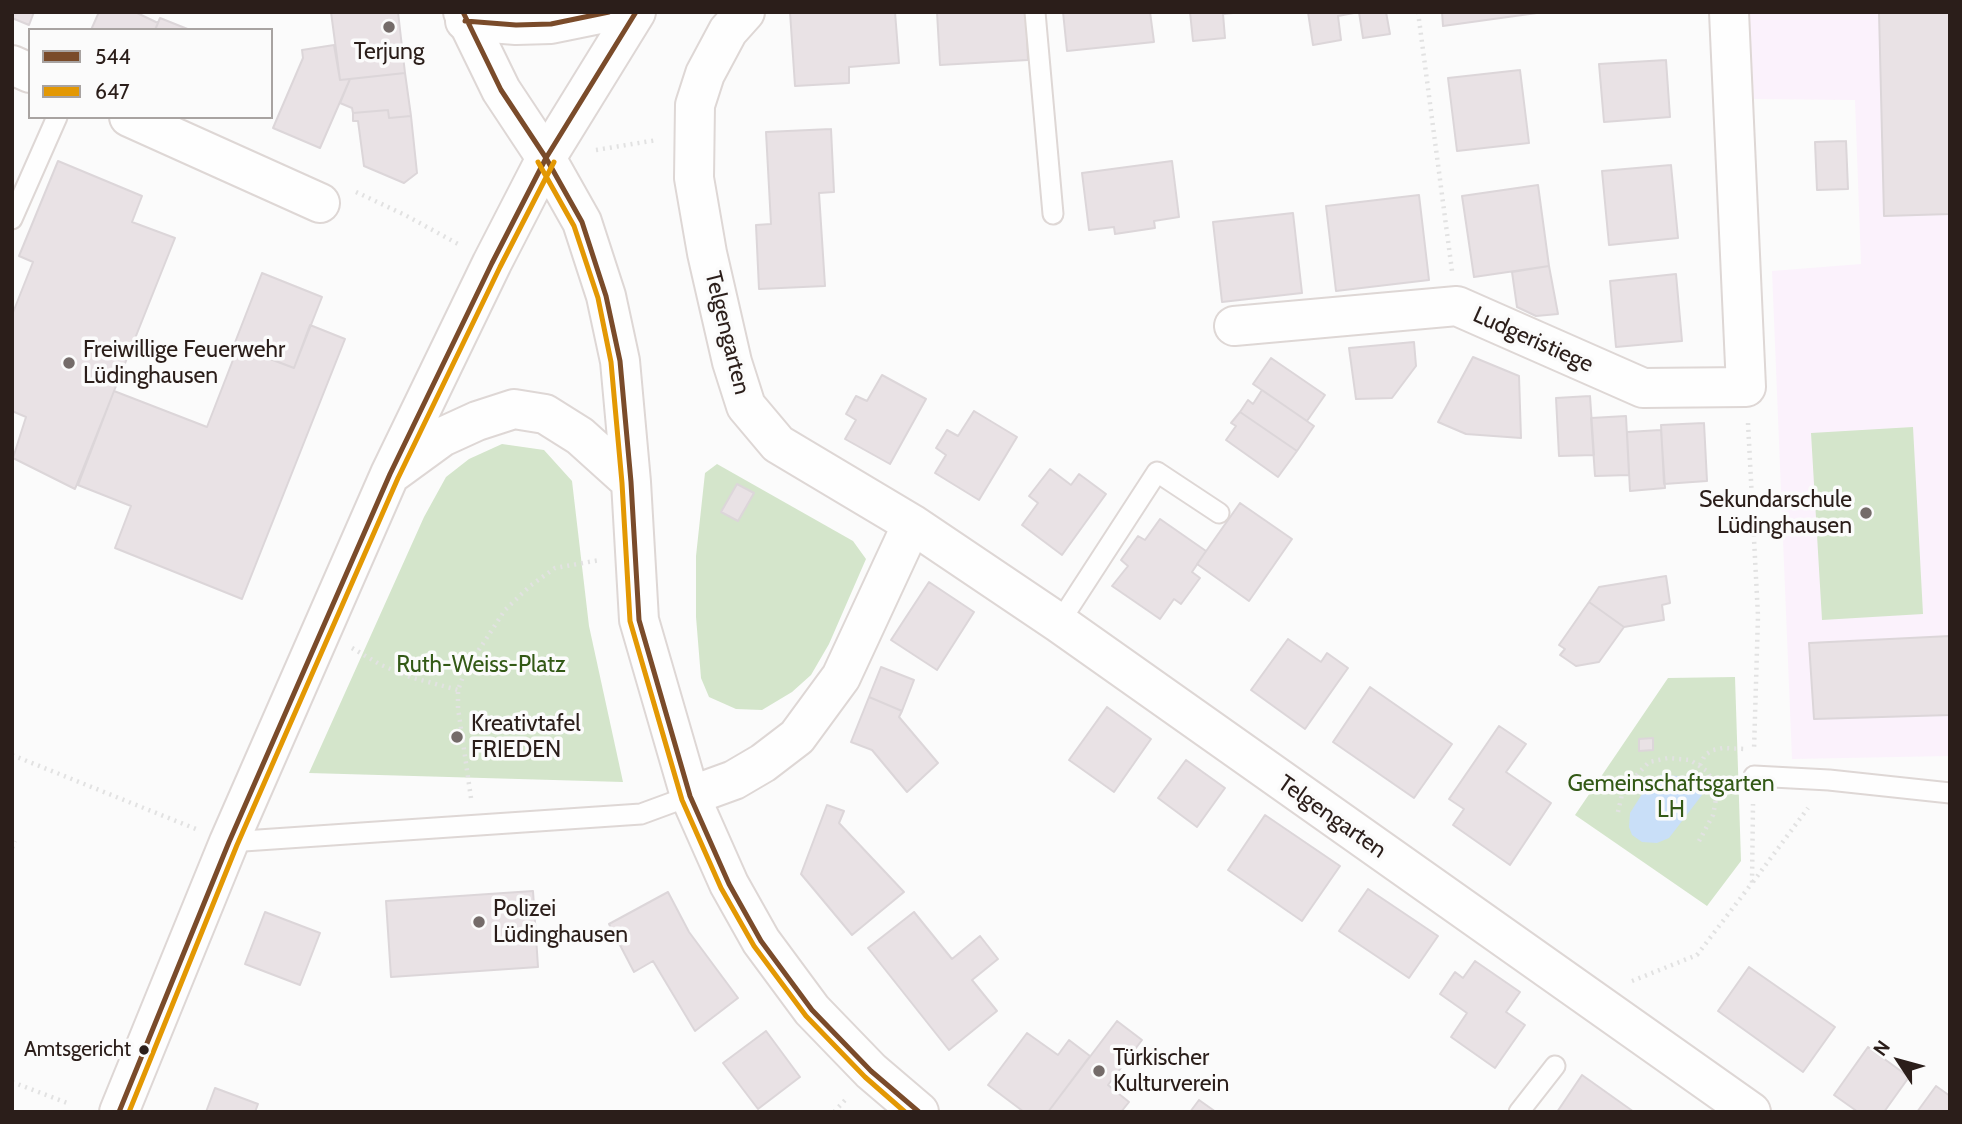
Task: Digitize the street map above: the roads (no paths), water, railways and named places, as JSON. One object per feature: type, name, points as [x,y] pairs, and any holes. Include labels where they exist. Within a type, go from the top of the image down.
[{"type":"street","points":[[464,16],[516,25],[551,24],[610,12]]},
{"type":"street","points":[[119,1112],[229,842],[390,474],[546,158],[636,12]]},
{"type":"street","name":"Telgengarten","points":[[745,12],[728,31],[705,74],[695,105],[694,178],[707,253],[732,362],[746,406],[778,444],[912,524],[1059,623],[1751,1112]]},
{"type":"street","name":"Ludgeristiege","points":[[1234,326],[1457,306],[1643,387],[1746,387],[1729,12]]},
{"type":"street","points":[[464,16],[501,90],[546,158],[582,222],[606,296],[620,361],[631,482],[639,620],[690,796],[729,884],[761,941],[812,1010],[871,1071],[919,1112]]},
{"type":"street","points":[[12,65],[28,72]]},
{"type":"street","points":[[133,119],[320,203]]},
{"type":"street","points":[[390,474],[442,436],[514,409],[545,414],[580,436],[631,482]]},
{"type":"street","points":[[690,796],[734,780],[763,763],[797,737],[841,677],[912,524]]},
{"type":"lane","points":[[1035,12],[1053,214]]},
{"type":"lane","points":[[12,219],[56,119]]},
{"type":"lane","points":[[1059,623],[1157,472],[1219,513]]},
{"type":"lane","points":[[1754,776],[1829,780],[1950,793]]},
{"type":"lane","points":[[229,842],[641,814],[690,796]]},
{"type":"lane","points":[[1520,1112],[1555,1066]]},
{"type":"water","points":[[1661,775],[1677,776],[1700,787],[1702,795],[1669,838],[1657,843],[1642,842],[1632,835],[1629,827],[1630,813],[1649,783]]},
{"type":"place","name":"Terjung","points":[[389,27]]},
{"type":"place","name":"Freiwillige Feuerwehr Lüdinghausen","points":[[69,363]]},
{"type":"place","name":"Sekundarschule Lüdinghausen","points":[[1866,513]]},
{"type":"place","name":"Kreativtafel FRIEDEN","points":[[457,737]]},
{"type":"place","name":"Polizei Lüdinghausen","points":[[479,922]]},
{"type":"place","name":"Amtsgericht","points":[[144,1050]]},
{"type":"place","name":"Türkischer Kulturverein","points":[[1099,1071]]},
{"type":"park label","name":"Ruth-Weiss-Platz","points":[[481,665]]},
{"type":"park label","name":"Gemeinschaftsgarten LH","points":[[1671,797]]}]
